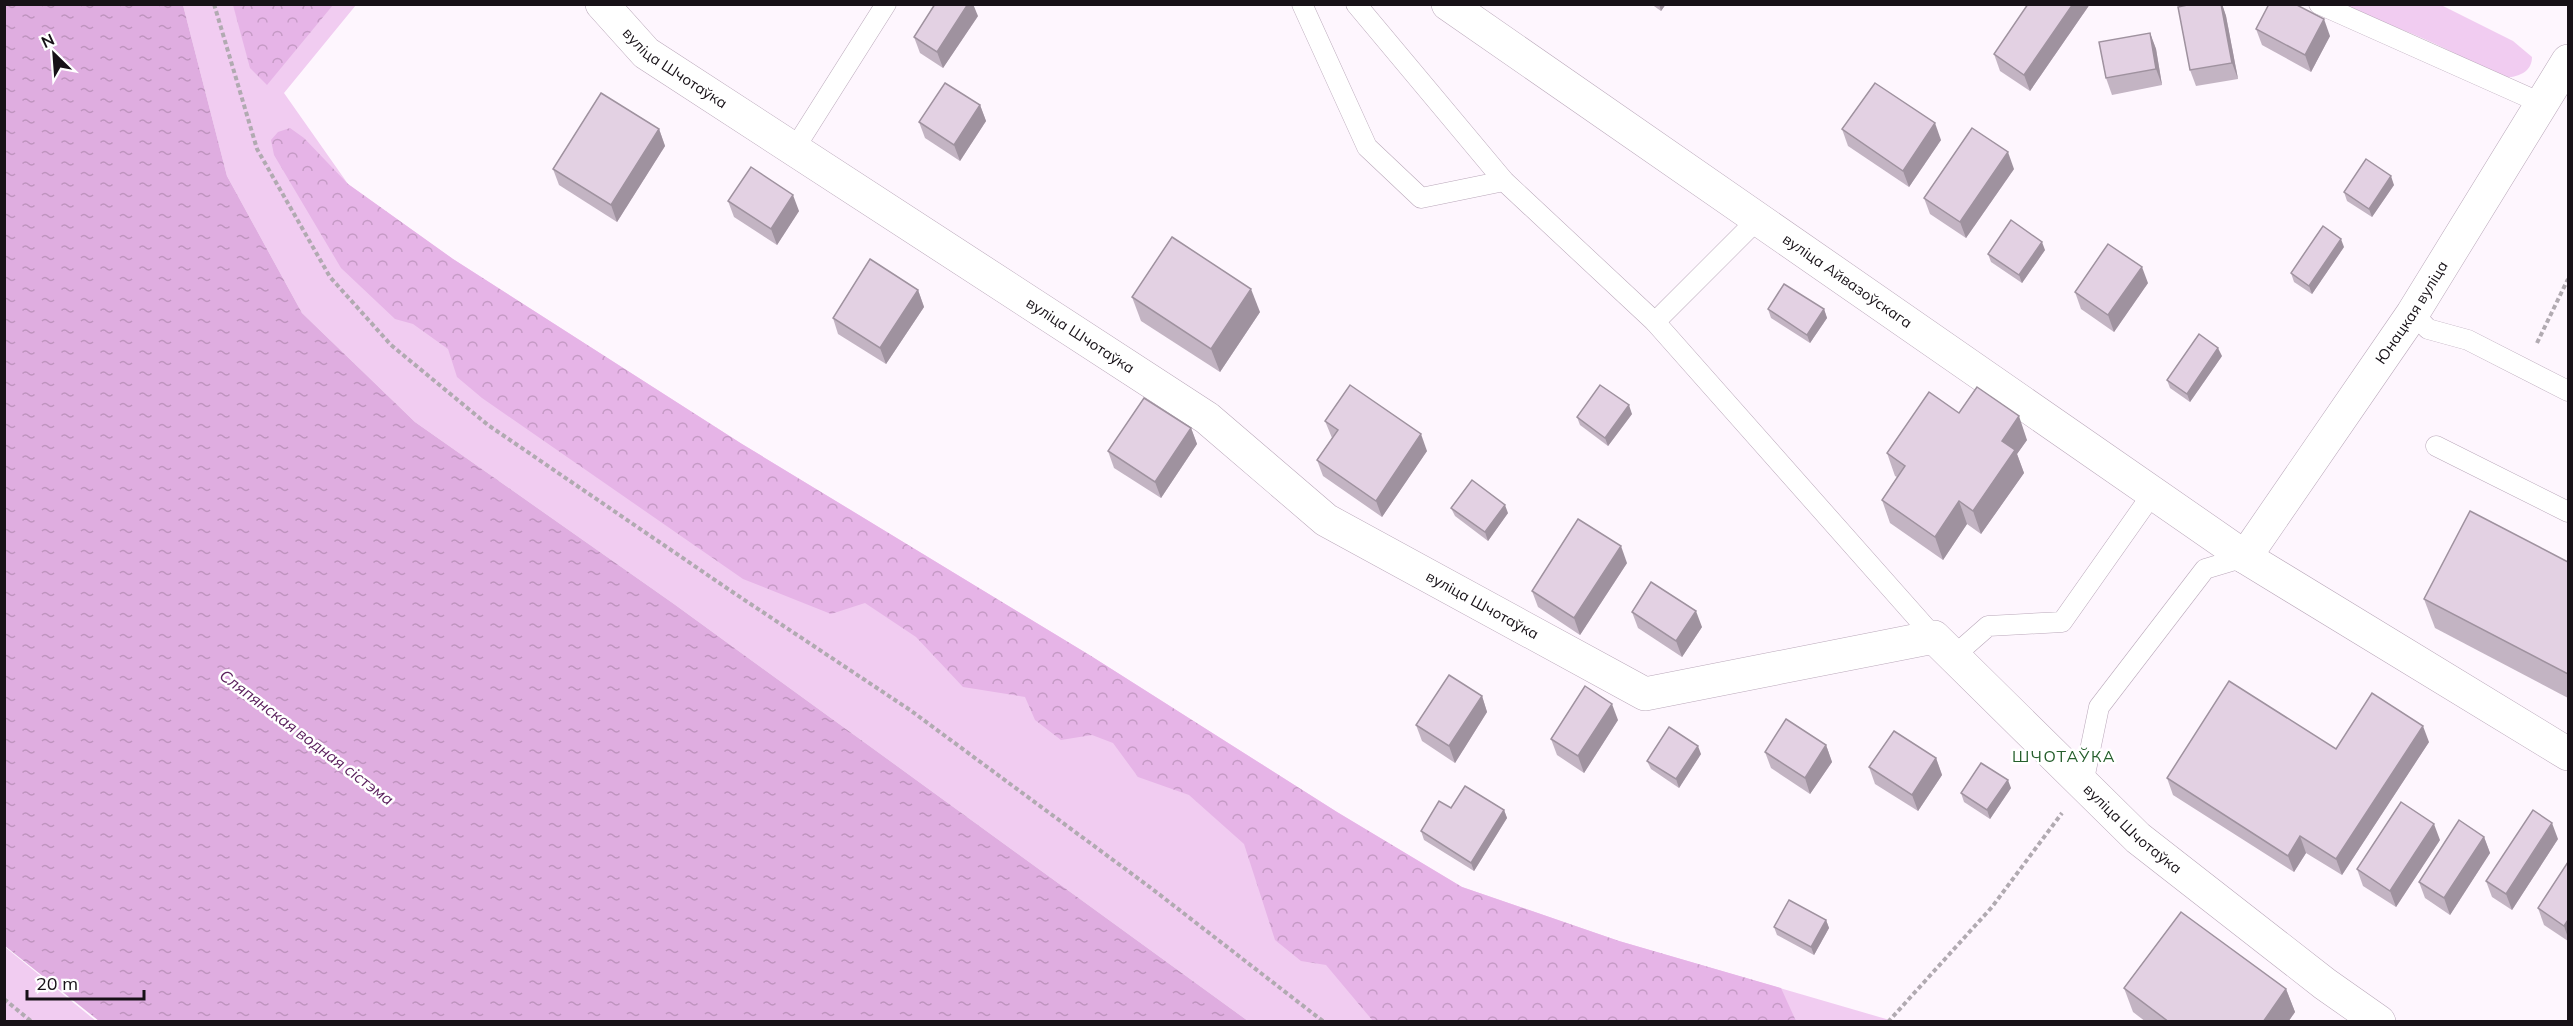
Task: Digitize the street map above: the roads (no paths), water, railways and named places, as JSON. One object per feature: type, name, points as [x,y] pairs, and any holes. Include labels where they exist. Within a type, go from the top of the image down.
[{"type":"street","name":"вуліца Шчотаўка","points":[[602,4],[645,53],[1207,418],[1326,520],[1645,694],[1945,646],[2139,838],[2325,984],[2379,1022]]},
{"type":"street","name":"вуліца Айвазоўскага","points":[[1449,4],[2245,557]]},
{"type":"street","name":"Юнацкая вуліца","points":[[2245,557],[2413,313],[2568,61]]},
{"type":"street","points":[[2245,557],[2568,754]]},
{"type":"lane","points":[[793,151],[886,4]]},
{"type":"lane","points":[[1302,4],[1367,147],[1420,198],[1504,181]]},
{"type":"lane","points":[[1356,4],[1504,181],[1655,322],[1945,646],[1988,626],[2062,622],[2153,493]]},
{"type":"lane","points":[[2319,4],[2541,103]]},
{"type":"lane","points":[[1655,322],[1757,220]]},
{"type":"lane","points":[[2413,313],[2428,329],[2468,340],[2568,391]]},
{"type":"lane","points":[[2436,446],[2568,512]]},
{"type":"lane","points":[[2083,784],[2098,707],[2205,569],[2245,557]]},
{"type":"water","name":"Сляпянская водная сістэма","points":[[4,5],[183,5],[227,176],[302,313],[415,422],[674,604],[1248,1021],[99,1021],[5,946]]},
{"type":"district","name":"ШЧОТАЎКА","points":[[2064,756]]}]
